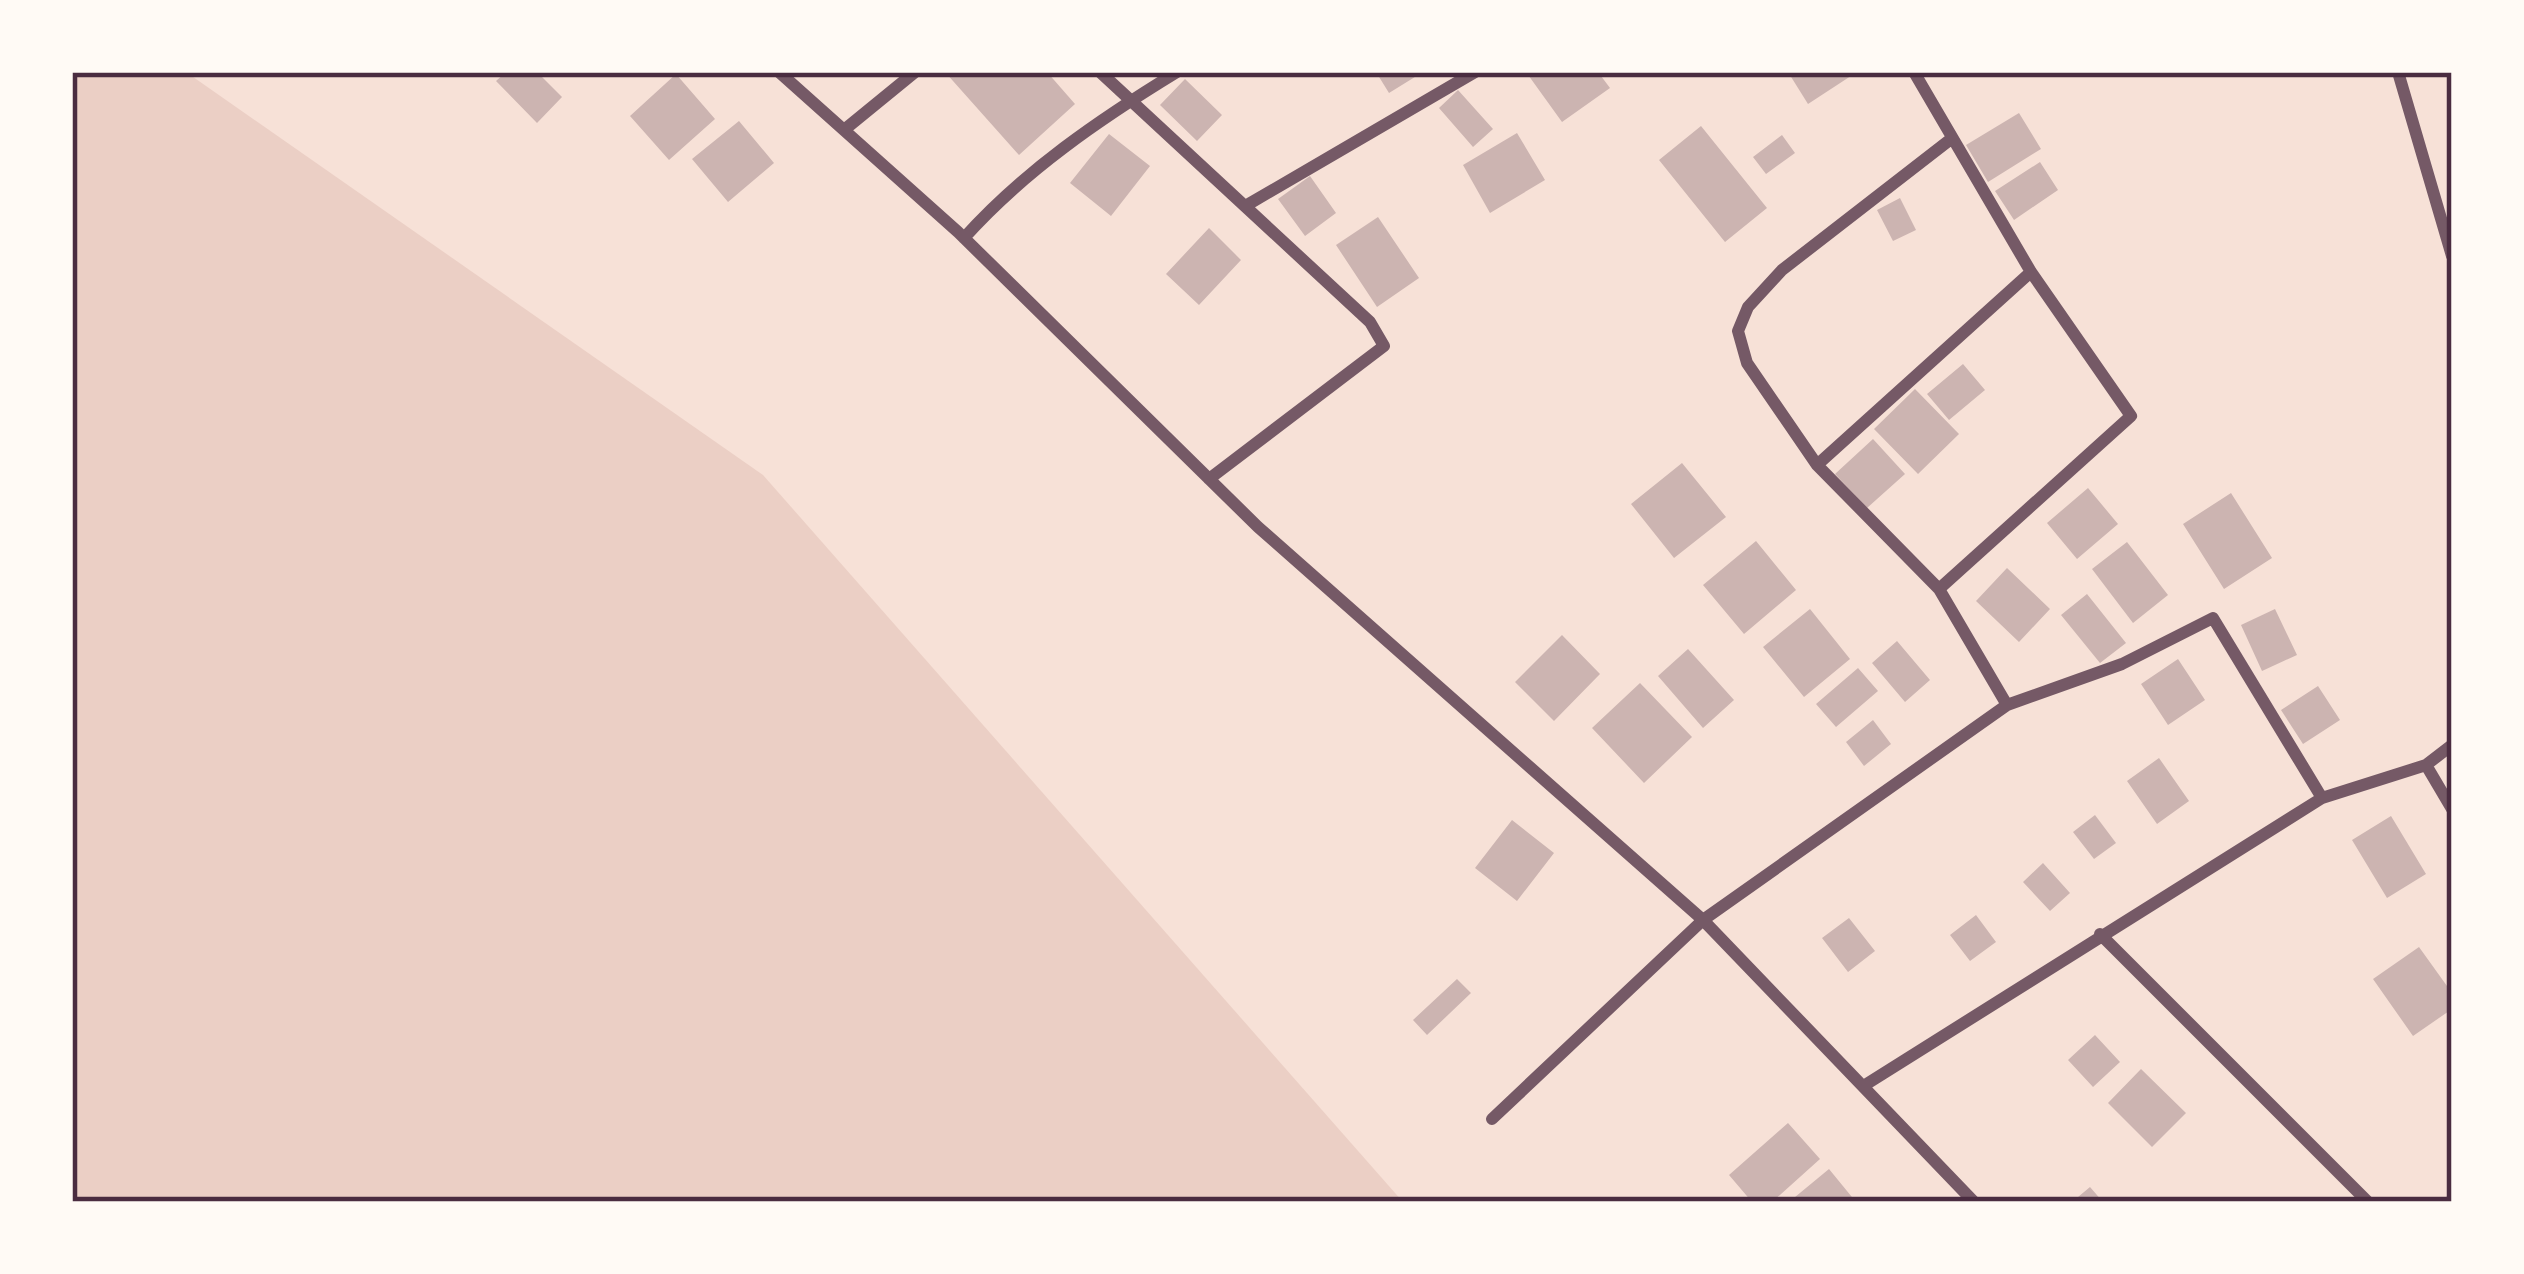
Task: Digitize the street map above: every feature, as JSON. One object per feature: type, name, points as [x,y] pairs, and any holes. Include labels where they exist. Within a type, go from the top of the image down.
[{"type":"street","points":[[779,72],[964,238],[1258,527],[1703,920],[1974,1202]]},
{"type":"street","points":[[844,130],[915,72]]},
{"type":"street","points":[[1100,72],[1370,322],[1384,346],[1209,479]]},
{"type":"street","points":[[964,238],[1006,192],[1177,72]]},
{"type":"street","points":[[1247,205],[1474,72]]},
{"type":"street","points":[[1913,72],[2030,272],[2131,416],[1939,589]]},
{"type":"street","points":[[2398,72],[2452,256]]},
{"type":"street","points":[[1951,139],[1782,270],[1748,308],[1738,331],[1747,363],[1817,465],[1939,589],[2007,705]]},
{"type":"street","points":[[1817,465],[2030,272]]},
{"type":"street","points":[[1492,1119],[1703,920],[2007,705],[2122,664],[2213,618],[2322,798]]},
{"type":"street","points":[[1864,1085],[2322,798],[2426,765],[2452,745]]},
{"type":"street","points":[[2426,765],[2452,809]]},
{"type":"street","points":[[2100,934],[2368,1202]]},
{"type":"shaded area","points":[[72,72],[186,72],[763,475],[1403,1202],[72,1202]]},
{"type":"building","points":[[506,72],[537,72],[562,97],[537,123],[496,81]]},
{"type":"building","points":[[945,72],[1047,72],[1075,104],[1019,155]]},
{"type":"building","points":[[1376,72],[1423,72],[1389,93]]},
{"type":"building","points":[[1526,72],[1598,72],[1610,88],[1562,122]]},
{"type":"building","points":[[1788,72],[1857,72],[1808,104]]},
{"type":"building","points":[[676,74],[715,119],[669,160],[630,116]]},
{"type":"building","points":[[1185,79],[1222,115],[1197,141],[1160,105]]},
{"type":"building","points":[[1458,90],[1493,129],[1473,147],[1439,108]]},
{"type":"building","points":[[2019,113],[2041,149],[1988,182],[1966,145]]},
{"type":"building","points":[[739,121],[774,163],[728,202],[692,159]]},
{"type":"building","points":[[1701,126],[1767,208],[1725,242],[1659,160]]},
{"type":"building","points":[[1517,133],[1545,180],[1490,213],[1463,165]]},
{"type":"building","points":[[1109,134],[1150,166],[1111,216],[1070,183]]},
{"type":"building","points":[[1782,135],[1795,153],[1766,174],[1753,157]]},
{"type":"building","points":[[2040,162],[2058,190],[2014,220],[1995,191]]},
{"type":"building","points":[[1310,176],[1336,213],[1305,236],[1278,199]]},
{"type":"building","points":[[1900,198],[1916,230],[1893,241],[1877,210]]},
{"type":"building","points":[[1378,217],[1419,278],[1377,307],[1336,245]]},
{"type":"building","points":[[1209,228],[1241,260],[1199,305],[1166,274]]},
{"type":"building","points":[[1963,364],[1985,390],[1949,420],[1927,394]]},
{"type":"building","points":[[1915,389],[1959,434],[1918,474],[1874,429]]},
{"type":"building","points":[[1873,439],[1905,474],[1867,508],[1835,474]]},
{"type":"building","points":[[1682,463],[1726,517],[1674,558],[1631,504]]},
{"type":"building","points":[[2088,488],[2118,524],[2077,559],[2047,523]]},
{"type":"building","points":[[2231,493],[2272,558],[2224,589],[2183,524]]},
{"type":"building","points":[[1756,541],[1796,590],[1744,634],[1703,585]]},
{"type":"building","points":[[2127,542],[2168,595],[2133,623],[2092,569]]},
{"type":"building","points":[[2007,568],[2050,609],[2019,642],[1976,601]]},
{"type":"building","points":[[2087,594],[2126,643],[2100,663],[2061,615]]},
{"type":"building","points":[[1810,609],[1850,659],[1804,697],[1763,647]]},
{"type":"building","points":[[2275,609],[2297,655],[2262,671],[2241,625]]},
{"type":"building","points":[[1562,635],[1600,674],[1554,721],[1515,682]]},
{"type":"building","points":[[1897,641],[1930,680],[1905,702],[1872,663]]},
{"type":"building","points":[[1688,649],[1734,700],[1703,728],[1658,676]]},
{"type":"building","points":[[2178,659],[2205,700],[2168,725],[2141,684]]},
{"type":"building","points":[[1858,668],[1878,691],[1836,727],[1816,704]]},
{"type":"building","points":[[1640,683],[1692,737],[1644,783],[1592,728]]},
{"type":"building","points":[[2318,686],[2340,720],[2303,744],[2281,710]]},
{"type":"building","points":[[1873,720],[1891,744],[1864,766],[1846,742]]},
{"type":"building","points":[[2159,758],[2189,801],[2157,824],[2127,781]]},
{"type":"building","points":[[2095,815],[2116,843],[2094,859],[2073,832]]},
{"type":"building","points":[[2391,816],[2426,874],[2387,898],[2352,840]]},
{"type":"building","points":[[1512,820],[1554,853],[1517,901],[1475,868]]},
{"type":"building","points":[[2043,863],[2070,893],[2050,911],[2023,882]]},
{"type":"building","points":[[1976,915],[1996,942],[1970,961],[1950,935]]},
{"type":"building","points":[[1849,918],[1875,951],[1848,972],[1822,938]]},
{"type":"building","points":[[2419,947],[2452,993],[2452,1009],[2413,1036],[2373,979]]},
{"type":"building","points":[[1457,979],[1471,993],[1427,1035],[1413,1020]]},
{"type":"building","points":[[2095,1035],[2120,1062],[2093,1087],[2068,1060]]},
{"type":"building","points":[[2141,1069],[2186,1113],[2152,1147],[2108,1103]]},
{"type":"building","points":[[1788,1123],[1820,1159],[1772,1202],[1752,1202],[1729,1175]]},
{"type":"building","points":[[1829,1169],[1856,1202],[1789,1202]]},
{"type":"building","points":[[2090,1187],[2103,1202],[2072,1202]]}]
